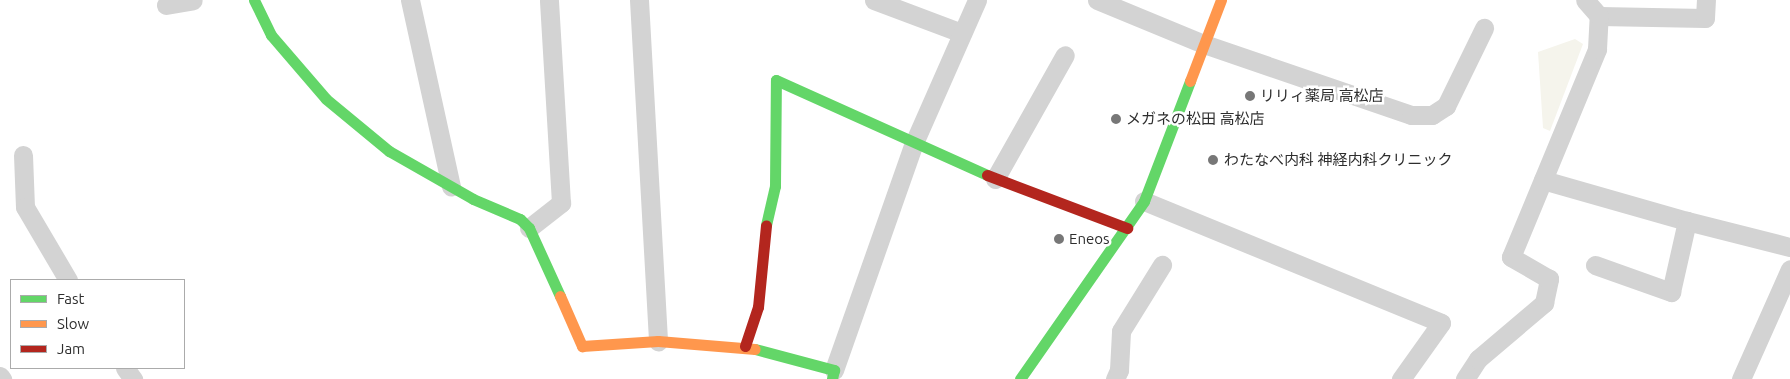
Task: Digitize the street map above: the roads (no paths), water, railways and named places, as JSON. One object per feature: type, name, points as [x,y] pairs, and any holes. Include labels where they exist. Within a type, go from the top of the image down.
[{"type":"street","points":[[166,5],[193,0]]},
{"type":"street","points":[[255,0],[271,34],[326,99],[389,151],[451,186],[520,219],[529,228],[582,346],[658,341],[745,346],[833,374],[914,143],[977,0]]},
{"type":"street","points":[[410,0],[451,186]]},
{"type":"street","points":[[529,228],[562,203],[549,0]]},
{"type":"street","points":[[639,0],[658,341]]},
{"type":"street","points":[[874,0],[962,33]]},
{"type":"street","points":[[1097,0],[1204,44],[1411,116],[1432,115],[1446,106],[1484,28]]},
{"type":"street","points":[[1020,379],[1144,201],[1221,0]]},
{"type":"street","points":[[1465,379],[1478,359],[1544,303],[1548,279],[1511,257],[1597,49],[1599,16],[1585,0]]},
{"type":"street","points":[[1599,16],[1704,18],[1706,0]]},
{"type":"street","points":[[995,179],[1066,55]]},
{"type":"street","points":[[745,346],[758,307],[764,232],[775,186],[776,80],[995,179],[1127,228]]},
{"type":"street","points":[[23,155],[25,207],[67,279]]},
{"type":"street","points":[[1543,180],[1687,221],[1790,247]]},
{"type":"street","points":[[1144,201],[1441,323],[1401,379]]},
{"type":"street","points":[[1595,265],[1671,292],[1687,221]]},
{"type":"street","points":[[1115,379],[1119,370],[1121,331],[1162,265]]},
{"type":"street","points":[[1741,379],[1790,269]]},
{"type":"place","name":"リリィ薬局 高松店","points":[[1250,96]]},
{"type":"place","name":"メガネの松田 高松店","points":[[1116,119]]},
{"type":"place","name":"わたなべ内科 神経内科クリニック","points":[[1213,160]]},
{"type":"place","name":"Eneos","points":[[1059,239]]}]
